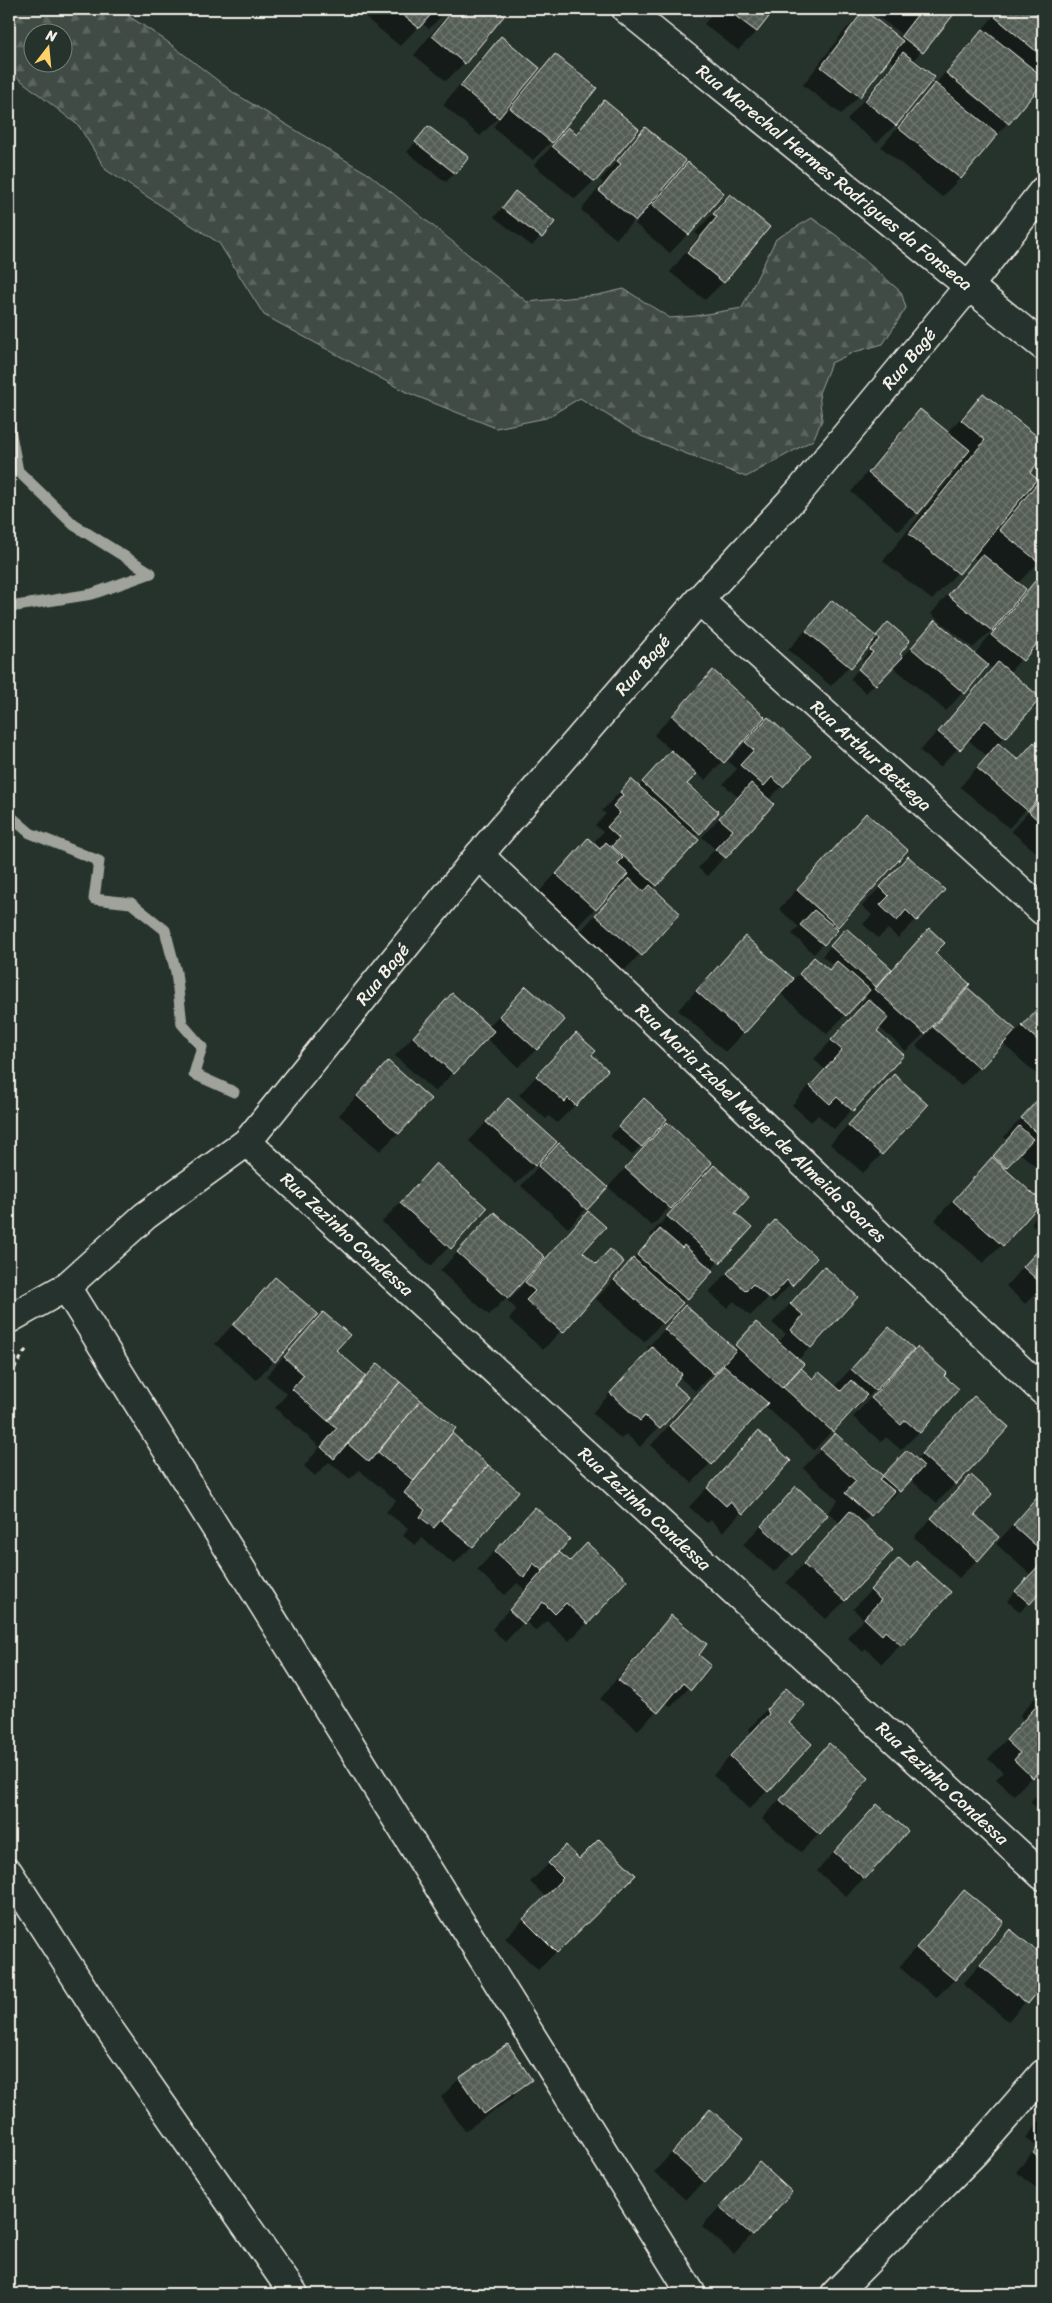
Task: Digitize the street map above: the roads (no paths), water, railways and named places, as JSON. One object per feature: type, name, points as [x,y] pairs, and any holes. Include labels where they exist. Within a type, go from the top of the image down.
[{"type":"street","name":"Rua Marechal Hermes Rodrigues da Fonseca","points":[[626,9],[1043,346]]},
{"type":"street","name":"Rua Bagé","points":[[9,1319],[66,1287],[145,1216],[247,1142],[479,855],[699,600],[799,492],[969,286],[1043,191]]},
{"type":"street","name":"Rua Arthur Bettega","points":[[699,600],[1043,911]]},
{"type":"street","name":"Rua Maria Izabel Meyer de Almeida Soares","points":[[479,855],[1043,1391]]},
{"type":"street","name":"Rua Zezinho Condessa","points":[[247,1142],[1043,1876]]},
{"type":"street","points":[[66,1287],[690,2294]]},
{"type":"street","points":[[9,1873],[107,2026],[294,2294]]},
{"type":"street","points":[[835,2294],[974,2152],[1043,2074]]},
{"type":"waterway","points":[[9,424],[18,471],[74,525],[151,573],[92,594],[10,607],[9,609]]},
{"type":"waterway","points":[[9,815],[30,833],[99,861],[94,899],[131,903],[165,930],[176,972],[182,1024],[202,1047],[194,1074],[234,1092]]}]
